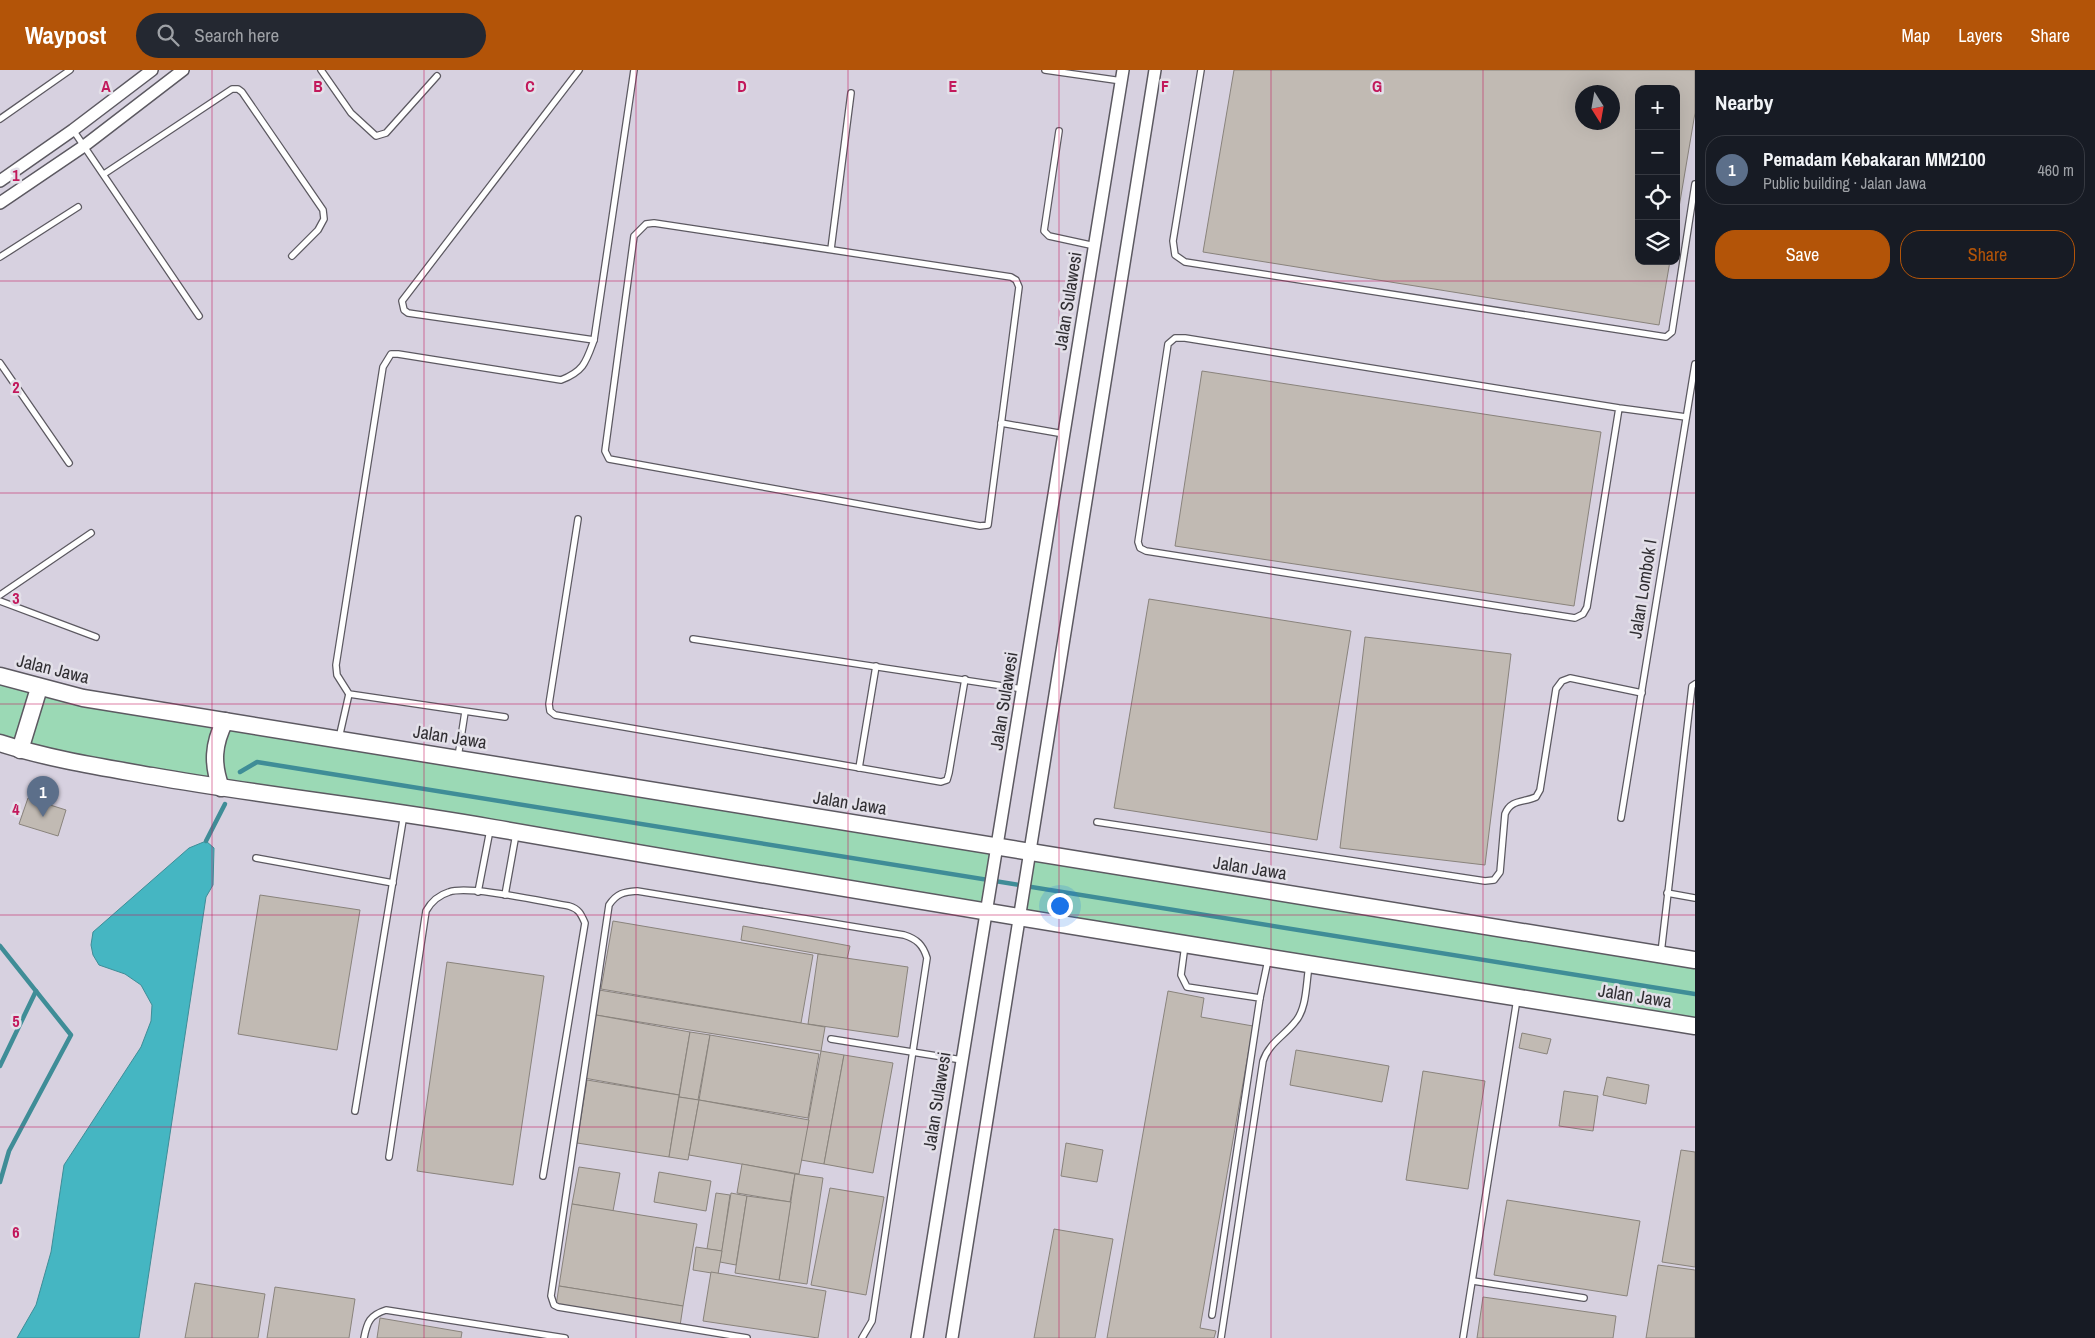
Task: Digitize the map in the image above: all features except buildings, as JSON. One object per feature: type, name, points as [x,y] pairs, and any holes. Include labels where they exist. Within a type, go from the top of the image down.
[{"type":"street","points":[[0,181],[73,130],[152,70]]},
{"type":"street","points":[[0,203],[84,146],[183,70]]},
{"type":"street","points":[[952,1338],[1155,70]]},
{"type":"street","name":"Jalan Sulawesi","points":[[917,1338],[1123,76]]},
{"type":"street","name":"Jalan Jawa","points":[[0,676],[39,688],[84,698],[458,758],[1029,859],[1695,960]]},
{"type":"street","points":[[20,750],[39,688]]},
{"type":"street","points":[[221,788],[214,754],[216,742],[225,721]]},
{"type":"street","name":"Jalan Jawa","points":[[0,743],[20,750],[121,771],[221,788],[405,814],[988,905],[1185,944],[1695,1026]]},
{"type":"lane","points":[[0,119],[70,70]]},
{"type":"lane","points":[[321,70],[351,113],[376,136],[386,133],[437,76]]},
{"type":"lane","points":[[579,70],[402,301],[404,310],[408,314],[594,340]]},
{"type":"lane","points":[[339,738],[349,694],[337,675],[336,665],[382,366],[391,354],[398,354],[562,380],[574,375],[585,365],[594,340],[634,70]]},
{"type":"lane","points":[[1045,70],[1123,76]]},
{"type":"lane","points":[[1201,70],[1172,242],[1175,255],[1185,262],[1666,337],[1672,332],[1695,184]]},
{"type":"lane","points":[[104,174],[232,90],[238,89],[242,92],[323,210],[324,220],[318,230],[292,256]]},
{"type":"lane","points":[[831,249],[851,93]]},
{"type":"lane","points":[[73,130],[199,316]]},
{"type":"lane","points":[[1059,131],[1043,228],[1049,236],[1095,246]]},
{"type":"lane","points":[[0,257],[78,207]]},
{"type":"lane","points":[[654,223],[1011,277],[1016,280],[1019,287],[1001,423],[989,521],[984,527],[609,459],[605,452],[634,236],[646,224],[654,223]]},
{"type":"lane","points":[[1619,408],[1587,607],[1583,614],[1575,618],[1146,551],[1140,548],[1138,542],[1168,344],[1175,338],[1185,338],[1619,408],[1686,417]]},
{"type":"lane","points":[[0,363],[69,463]]},
{"type":"lane","name":"Jalan Lombok I","points":[[1621,818],[1695,364]]},
{"type":"lane","points":[[1001,423],[1064,434]]},
{"type":"lane","points":[[578,519],[549,704],[550,711],[555,714],[941,782],[946,780],[965,679]]},
{"type":"lane","points":[[0,595],[91,533]]},
{"type":"lane","points":[[0,601],[96,637]]},
{"type":"lane","points":[[693,639],[1023,689]]},
{"type":"lane","points":[[859,768],[876,666]]},
{"type":"lane","points":[[1097,822],[1485,881],[1494,880],[1500,872],[1505,814],[1508,808],[1512,803],[1536,797],[1540,790],[1556,689],[1562,681],[1570,678],[1642,693]]},
{"type":"lane","points":[[1660,954],[1692,686],[1695,684]]},
{"type":"lane","points":[[349,694],[505,717]]},
{"type":"lane","points":[[458,758],[465,712]]},
{"type":"lane","points":[[355,1111],[405,814]]},
{"type":"lane","points":[[478,892],[490,827]]},
{"type":"lane","points":[[505,895],[516,832]]},
{"type":"lane","points":[[256,858],[393,883]]},
{"type":"lane","points":[[389,1157],[426,912],[431,904],[450,891],[505,895],[576,908],[582,914],[585,923],[543,1176]]},
{"type":"lane","points":[[747,1338],[558,1307],[554,1306],[552,1301],[551,1296],[609,905],[622,892],[637,891],[912,938],[920,943],[927,958],[872,1321],[862,1338]]},
{"type":"lane","points":[[1667,893],[1695,898]]},
{"type":"lane","points":[[1185,944],[1182,975],[1187,987],[1260,998]]},
{"type":"lane","points":[[1212,1315],[1260,998],[1268,958]]},
{"type":"lane","points":[[1221,1338],[1263,1060],[1266,1050],[1296,1022],[1301,1013],[1310,964]]},
{"type":"lane","points":[[1463,1338],[1511,1027],[1518,997]]},
{"type":"lane","points":[[831,1039],[962,1060]]},
{"type":"lane","points":[[1473,1281],[1584,1298]]},
{"type":"lane","points":[[364,1338],[367,1322],[374,1314],[386,1310],[565,1338]]},
{"type":"shaded area","points":[[0,70],[1695,70],[1695,1338],[0,1338]]},
{"type":"green space","points":[[0,676],[998,847],[987,912],[0,743]]},
{"type":"green space","points":[[1030,853],[1695,960],[1695,1026],[1019,918]]},
{"type":"water","points":[[206,841],[214,848],[213,885],[206,897],[139,1338],[17,1338],[36,1305],[51,1252],[64,1165],[141,1047],[151,1021],[152,1005],[141,985],[125,974],[99,965],[93,955],[91,945],[93,932],[189,848]]},
{"type":"waterway","points":[[240,772],[257,762],[1695,994]]},
{"type":"waterway","points":[[206,841],[225,804]]},
{"type":"waterway","points":[[0,946],[71,1035],[9,1151],[0,1182]]},
{"type":"waterway","points":[[0,1066],[36,991]]},
{"type":"place","name":"Pemadam Kebakaran MM2100","points":[[43,817]]}]
